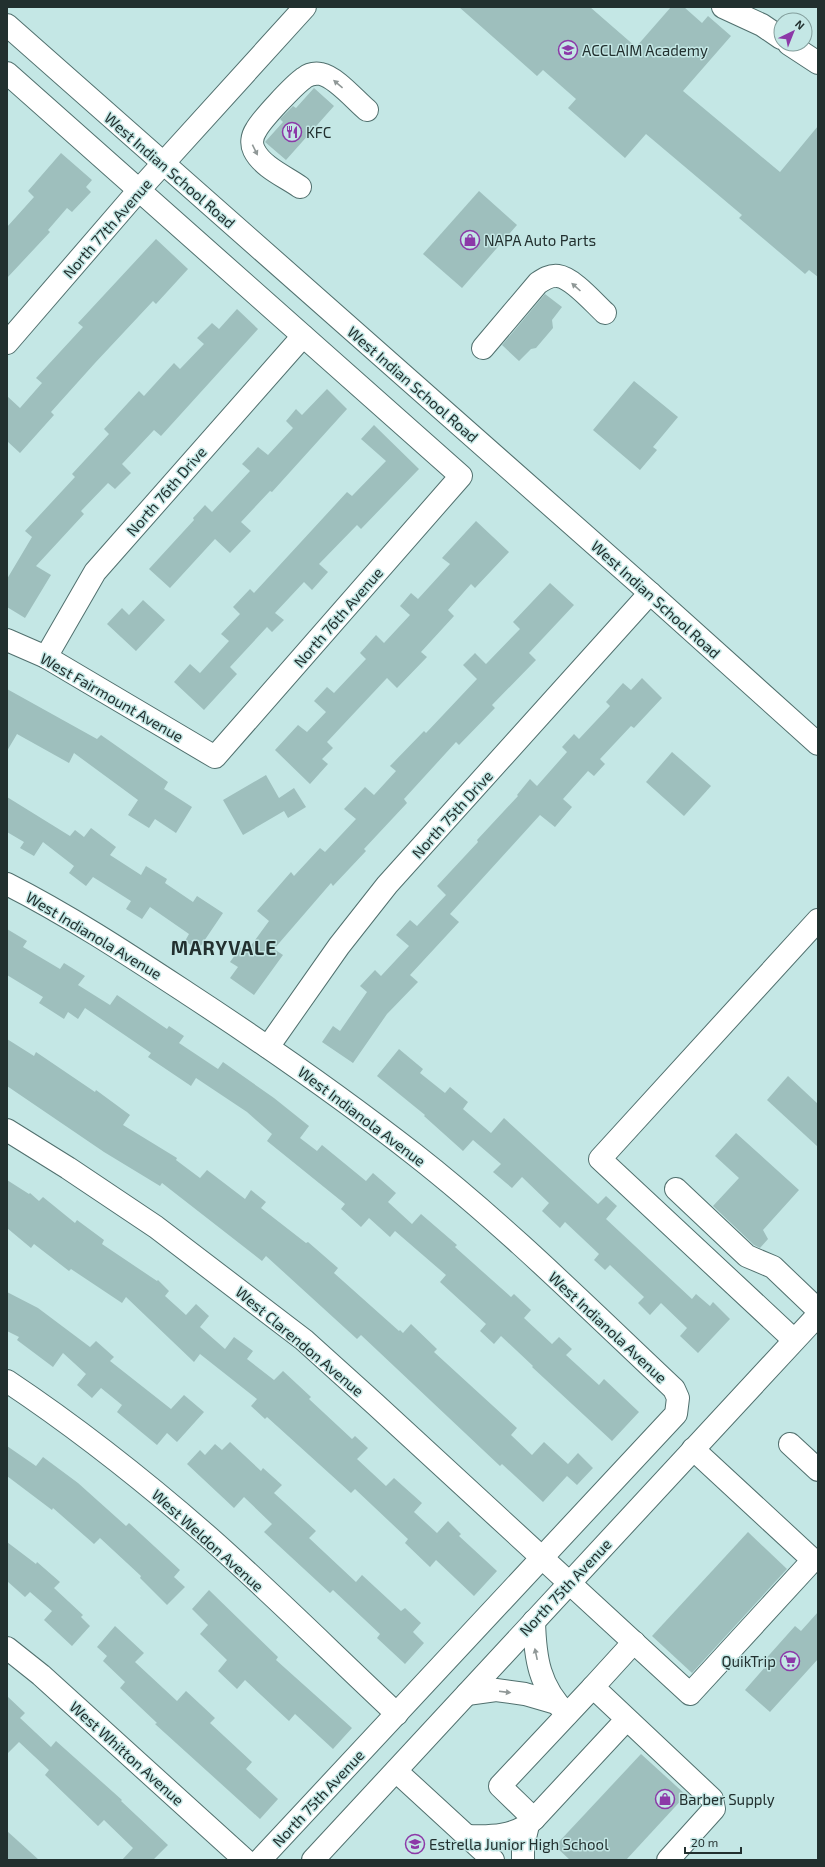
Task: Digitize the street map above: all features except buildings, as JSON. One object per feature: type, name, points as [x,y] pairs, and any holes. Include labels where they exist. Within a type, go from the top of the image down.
[{"type":"street","name":"North 77th Avenue","points":[[7,343],[139,190],[305,7]]},
{"type":"street","points":[[723,7],[762,25],[773,33]]},
{"type":"street","name":"West Indian School Road","points":[[7,25],[650,592],[818,744]]},
{"type":"street","points":[[802,52],[818,63]]},
{"type":"street","points":[[7,73],[303,336]]},
{"type":"street","points":[[300,187],[268,166],[254,150],[252,143],[256,130],[276,106],[304,78],[313,74],[322,74],[338,83],[366,110]]},
{"type":"street","points":[[483,348],[538,283],[547,276],[558,276],[569,280],[605,313]]},
{"type":"street","name":"North 76th Avenue","points":[[215,757],[461,476],[303,336]]},
{"type":"street","name":"North 76th Drive","points":[[46,657],[95,572],[303,336]]},
{"type":"street","name":"North 75th Drive","points":[[268,1047],[339,946],[387,885],[650,592]]},
{"type":"street","name":"West Fairmount Avenue","points":[[7,640],[46,657],[215,757]]},
{"type":"street","name":"West Indianola Avenue","points":[[7,884],[32,897],[121,950],[268,1047],[415,1155],[480,1209],[558,1279],[674,1389],[678,1398]]},
{"type":"street","points":[[794,1340],[600,1159],[818,920]]},
{"type":"street","name":"West Clarendon Avenue","points":[[7,1130],[68,1168],[156,1227],[304,1340],[690,1694],[813,1560],[693,1449]]},
{"type":"street","points":[[676,1189],[748,1256],[773,1267],[818,1310]]},
{"type":"street","name":"North 75th Avenue","points":[[313,1860],[818,1315]]},
{"type":"street","name":"West Weldon Avenue","points":[[7,1380],[58,1416],[165,1500],[213,1541],[397,1714]]},
{"type":"street","name":"North 75th Avenue","points":[[260,1860],[676,1414],[678,1398]]},
{"type":"street","points":[[790,1444],[818,1470]]},
{"type":"street","points":[[534,1621],[535,1649],[541,1676],[561,1709]]},
{"type":"street","points":[[531,1822],[500,1786],[561,1709],[593,1687],[634,1642]]},
{"type":"street","name":"West Whitton Avenue","points":[[7,1648],[41,1675],[245,1860]]},
{"type":"street","points":[[593,1687],[712,1799],[714,1809],[668,1860]]},
{"type":"street","points":[[467,1694],[496,1690],[524,1694],[561,1709]]},
{"type":"street","points":[[467,1836],[496,1836],[511,1833],[531,1822],[627,1718]]},
{"type":"street","points":[[396,1770],[493,1860]]},
{"type":"street","points":[[523,1860],[523,1846],[531,1822]]},
{"type":"place","name":"ACCLAIM Academy","points":[[568,50]]},
{"type":"place","name":"KFC","points":[[292,132]]},
{"type":"place","name":"NAPA Auto Parts","points":[[470,240]]},
{"type":"place","name":"QuikTrip","points":[[790,1661]]},
{"type":"place","name":"Barber Supply","points":[[665,1799]]},
{"type":"place","name":"Estrella Junior High School","points":[[415,1844]]},
{"type":"district","name":"MARYVALE","points":[[224,947]]}]
